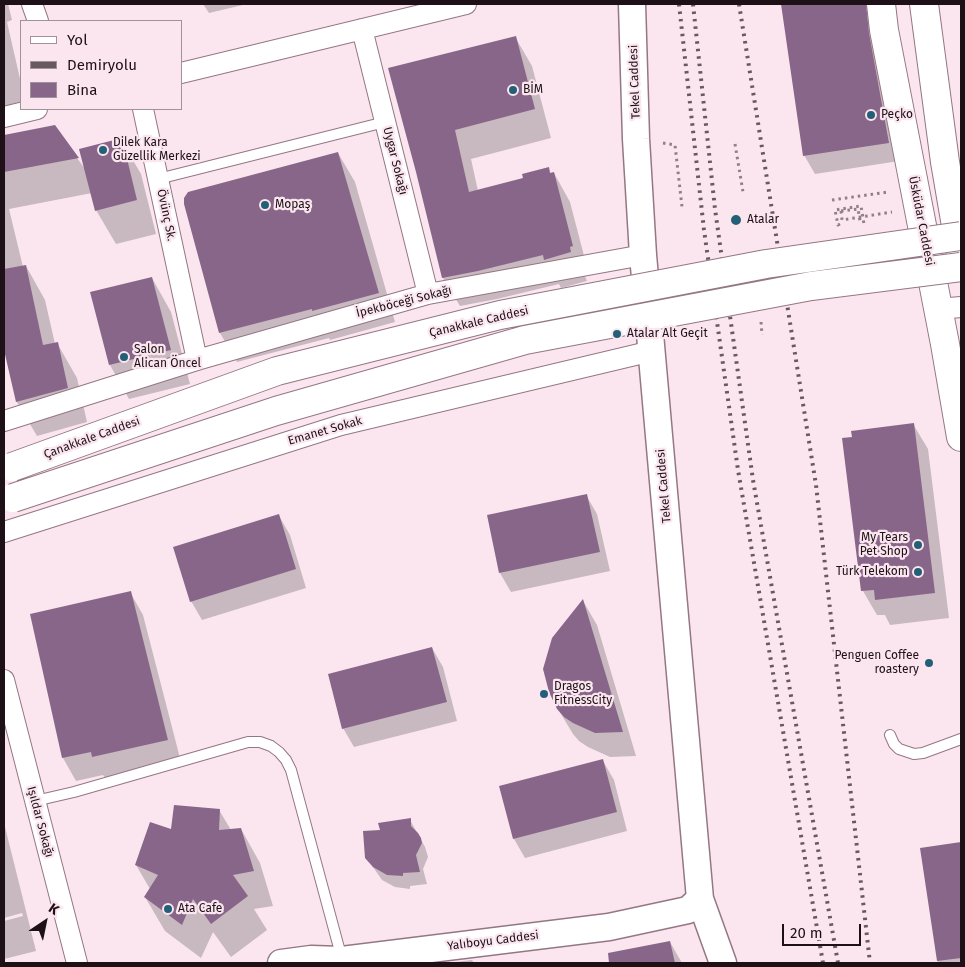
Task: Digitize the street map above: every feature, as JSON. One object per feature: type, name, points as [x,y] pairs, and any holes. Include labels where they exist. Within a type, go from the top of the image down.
[{"type":"main road","name":"Üsküdar Caddesi","points":[[881,4],[884,30],[950,308],[961,438]]},
{"type":"main road","points":[[924,4],[945,162],[961,256]]},
{"type":"main road","name":"Çanakkale Caddesi","points":[[12,467],[277,371],[500,315],[766,264],[961,236]]},
{"type":"main road","points":[[13,498],[276,411],[525,340],[811,286],[961,267]]},
{"type":"street","points":[[32,4],[38,20]]},
{"type":"street","points":[[182,73],[466,4]]},
{"type":"street","name":"Tekel Caddesi","points":[[632,4],[636,139],[643,255],[700,899],[723,963]]},
{"type":"street","name":"Uygar Sokağı","points":[[362,29],[428,294]]},
{"type":"street","points":[[4,117],[34,110]]},
{"type":"street","name":"Övünç Sk.","points":[[143,110],[197,360]]},
{"type":"street","name":"İpekböceği Sokağı","points":[[4,421],[197,360],[428,294],[643,255]]},
{"type":"street","name":"Emanet Sokak","points":[[4,532],[341,425],[652,351]]},
{"type":"street","name":"Işıldar Sokağı","points":[[4,680],[77,963]]},
{"type":"street","name":"Yalıboyu Caddesi","points":[[281,963],[342,960],[609,927],[688,910],[700,899]]},
{"type":"lane","points":[[158,179],[385,122]]},
{"type":"lane","points":[[890,735],[894,744],[900,749],[914,754],[923,753],[961,739]]},
{"type":"lane","points":[[35,801],[74,792],[248,742],[260,742],[271,746],[280,752],[291,770],[342,960]]},
{"type":"path","points":[[735,144],[743,192]]},
{"type":"path","points":[[675,145],[682,207]]},
{"type":"path","points":[[832,200],[886,193]]},
{"type":"path","points":[[857,226],[864,225],[861,206],[835,210],[838,225],[860,221],[858,209],[841,211],[842,220],[897,211]]},
{"type":"building","points":[[781,4],[866,4],[869,33],[889,143],[803,156]]},
{"type":"building","points":[[516,36],[535,109],[455,130],[469,192],[523,178],[522,174],[549,167],[550,173],[554,172],[573,246],[570,247],[571,252],[544,260],[543,255],[442,278],[388,68]]},
{"type":"building","points":[[55,125],[79,158],[4,172],[4,135]]},
{"type":"building","points":[[122,138],[137,200],[95,211],[79,149]]},
{"type":"building","points":[[338,152],[379,293],[219,333],[184,204],[184,198],[188,192]]},
{"type":"building","points":[[26,265],[43,345],[58,342],[68,388],[16,402],[4,350],[4,269]]},
{"type":"building","points":[[152,277],[171,350],[109,365],[90,292]]},
{"type":"building","points":[[914,423],[935,593],[875,600],[874,590],[861,591],[842,438],[852,437],[851,431]]},
{"type":"building","points":[[587,494],[600,552],[499,573],[487,515]]},
{"type":"building","points":[[279,514],[296,569],[190,602],[173,547]]},
{"type":"building","points":[[131,591],[168,740],[92,757],[91,752],[62,758],[30,614]]},
{"type":"building","points":[[583,599],[623,732],[595,733],[573,723],[557,709],[549,692],[543,669],[552,638]]},
{"type":"building","points":[[432,647],[447,702],[342,729],[328,674]]},
{"type":"building","points":[[603,759],[617,812],[513,839],[499,786]]},
{"type":"building","points":[[174,805],[220,809],[219,830],[241,828],[254,871],[233,875],[248,896],[211,924],[193,899],[182,925],[144,897],[158,875],[135,865],[150,822],[171,829]]},
{"type":"building","points":[[411,818],[411,826],[418,833],[422,843],[416,855],[420,872],[403,873],[403,876],[387,875],[373,867],[365,858],[363,831],[380,830],[378,823]]},
{"type":"building","points":[[961,842],[961,958],[937,961],[920,848]]},
{"type":"building","points":[[670,941],[675,963],[609,963],[608,953]]},
{"type":"railway","points":[[679,4],[704,230],[738,470],[823,963]]},
{"type":"railway","points":[[693,4],[715,209],[753,480],[838,963]]},
{"type":"railway","points":[[739,4],[816,485],[870,963]]},
{"type":"place","name":"BİM","points":[[513,90]]},
{"type":"place","name":"Peçko","points":[[871,115]]},
{"type":"place","name":"Dilek Kara Güzellik Merkezi","points":[[103,150]]},
{"type":"place","name":"Mopaş","points":[[265,205]]},
{"type":"place","name":"Atalar","points":[[736,220]]},
{"type":"place","name":"Atalar Alt Geçit","points":[[617,334]]},
{"type":"place","name":"Salon Alican Öncel","points":[[124,357]]},
{"type":"place","name":"My Tears Pet Shop","points":[[918,545]]},
{"type":"place","name":"Türk Telekom","points":[[918,572]]},
{"type":"place","name":"Penguen Coffee roastery","points":[[929,663]]},
{"type":"place","name":"Dragos FitnessCity","points":[[544,694]]},
{"type":"place","name":"Ata Cafe","points":[[168,909]]}]
